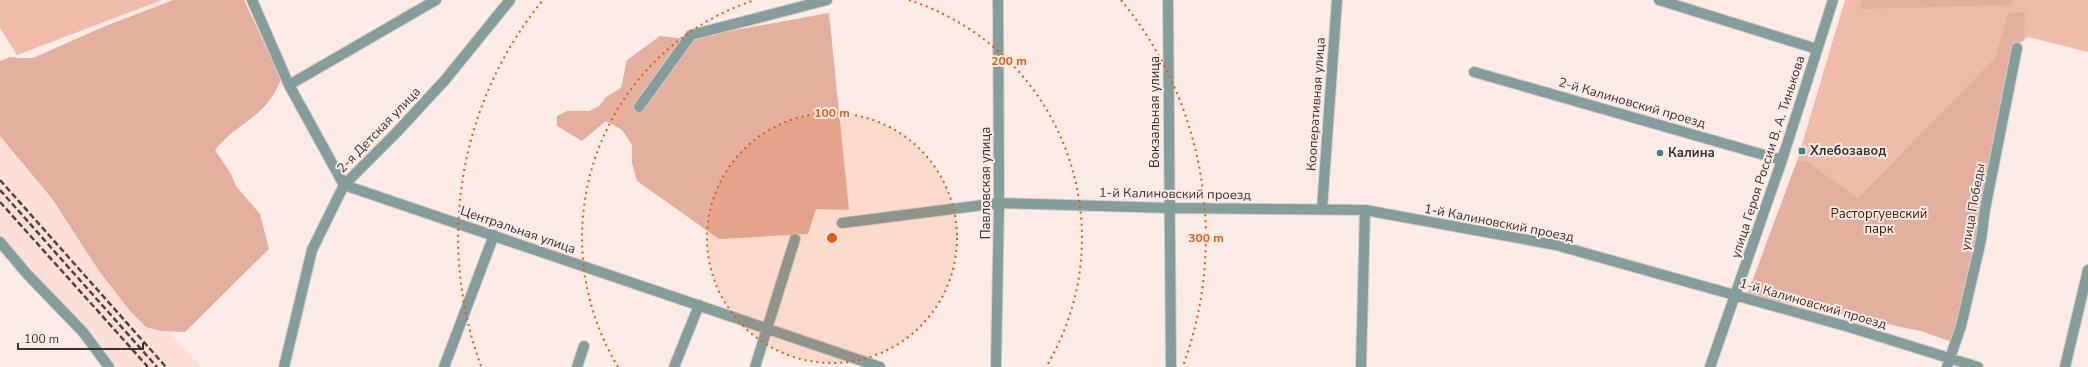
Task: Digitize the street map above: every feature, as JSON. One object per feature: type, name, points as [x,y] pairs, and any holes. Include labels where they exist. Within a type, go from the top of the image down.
[{"type":"street","points":[[252,0],[289,85],[344,185]]},
{"type":"street","points":[[289,85],[436,0]]},
{"type":"street","name":"2-я Детская улица","points":[[284,367],[312,250],[344,185],[396,134],[445,80],[510,0]]},
{"type":"street","points":[[639,107],[691,34],[828,0]]},
{"type":"street","name":"Павловская улица","points":[[996,367],[999,203],[998,0]]},
{"type":"street","name":"Вокзальная улица","points":[[1168,0],[1171,367]]},
{"type":"street","name":"Кооперативная улица","points":[[1322,209],[1337,0]]},
{"type":"street","points":[[1659,0],[1817,49]]},
{"type":"street","name":"улица Героя России В. А. Тинькова","points":[[1710,367],[1736,296],[1782,160],[1833,0]]},
{"type":"street","name":"улица Победы","points":[[1949,362],[1961,326],[1981,240],[1985,209],[2017,48]]},
{"type":"street","name":"2-й Калиновский проезд","points":[[1474,72],[1782,160]]},
{"type":"street","name":"Центральная улица","points":[[344,185],[880,367]]},
{"type":"street","name":"1-й Калиновский проезд","points":[[842,223],[999,203],[1169,208],[1366,210],[1556,245],[1736,296],[1949,362],[1978,367]]},
{"type":"street","points":[[1361,367],[1366,210]]},
{"type":"street","points":[[444,367],[494,235]]},
{"type":"street","points":[[755,367],[795,239]]},
{"type":"street","points":[[0,242],[27,274],[83,332],[109,367]]},
{"type":"street","points":[[2065,367],[2088,270]]},
{"type":"street","points":[[674,367],[699,305]]},
{"type":"street","points":[[578,367],[584,346]]},
{"type":"shaded area","points":[[0,136],[56,205],[177,326],[170,333],[201,367],[107,367],[0,240]]},
{"type":"green space","points":[[0,0],[162,0],[17,55],[0,28]]},
{"type":"green space","points":[[173,0],[244,0],[281,79],[268,103],[233,132],[215,150],[231,174],[236,186],[260,214],[269,249],[185,332],[161,331],[146,327],[130,311],[99,271],[53,200],[0,136],[0,61],[10,57],[33,58],[103,27]]},
{"type":"green space","name":"Расторгуевский парк","points":[[1845,0],[2088,0],[2088,52],[2028,37],[2015,46],[1950,341],[1921,331],[1748,293],[1797,161]]},
{"type":"green space","points":[[1863,0],[2012,0],[2012,5],[1860,9]]},
{"type":"green space","points":[[2025,12],[2024,40],[2015,46],[1981,207],[1970,275],[1963,307],[1950,341],[1921,331],[1753,296],[1748,293],[1797,161],[1806,161],[1858,198],[1995,58],[2008,13]]},
{"type":"green space","points":[[829,13],[849,210],[816,209],[808,234],[719,239],[637,181],[632,163],[632,145],[622,130],[606,121],[582,141],[557,126],[557,116],[567,111],[589,111],[599,106],[606,97],[621,88],[627,60],[660,36],[686,39]]},
{"type":"railway","points":[[0,180],[166,367]]},
{"type":"railway","points":[[0,190],[157,367]]},
{"type":"railway","points":[[0,202],[148,367]]},
{"type":"place","name":"Хлебозавод","points":[[1802,151]]},
{"type":"place","name":"Калина","points":[[1660,153]]}]
